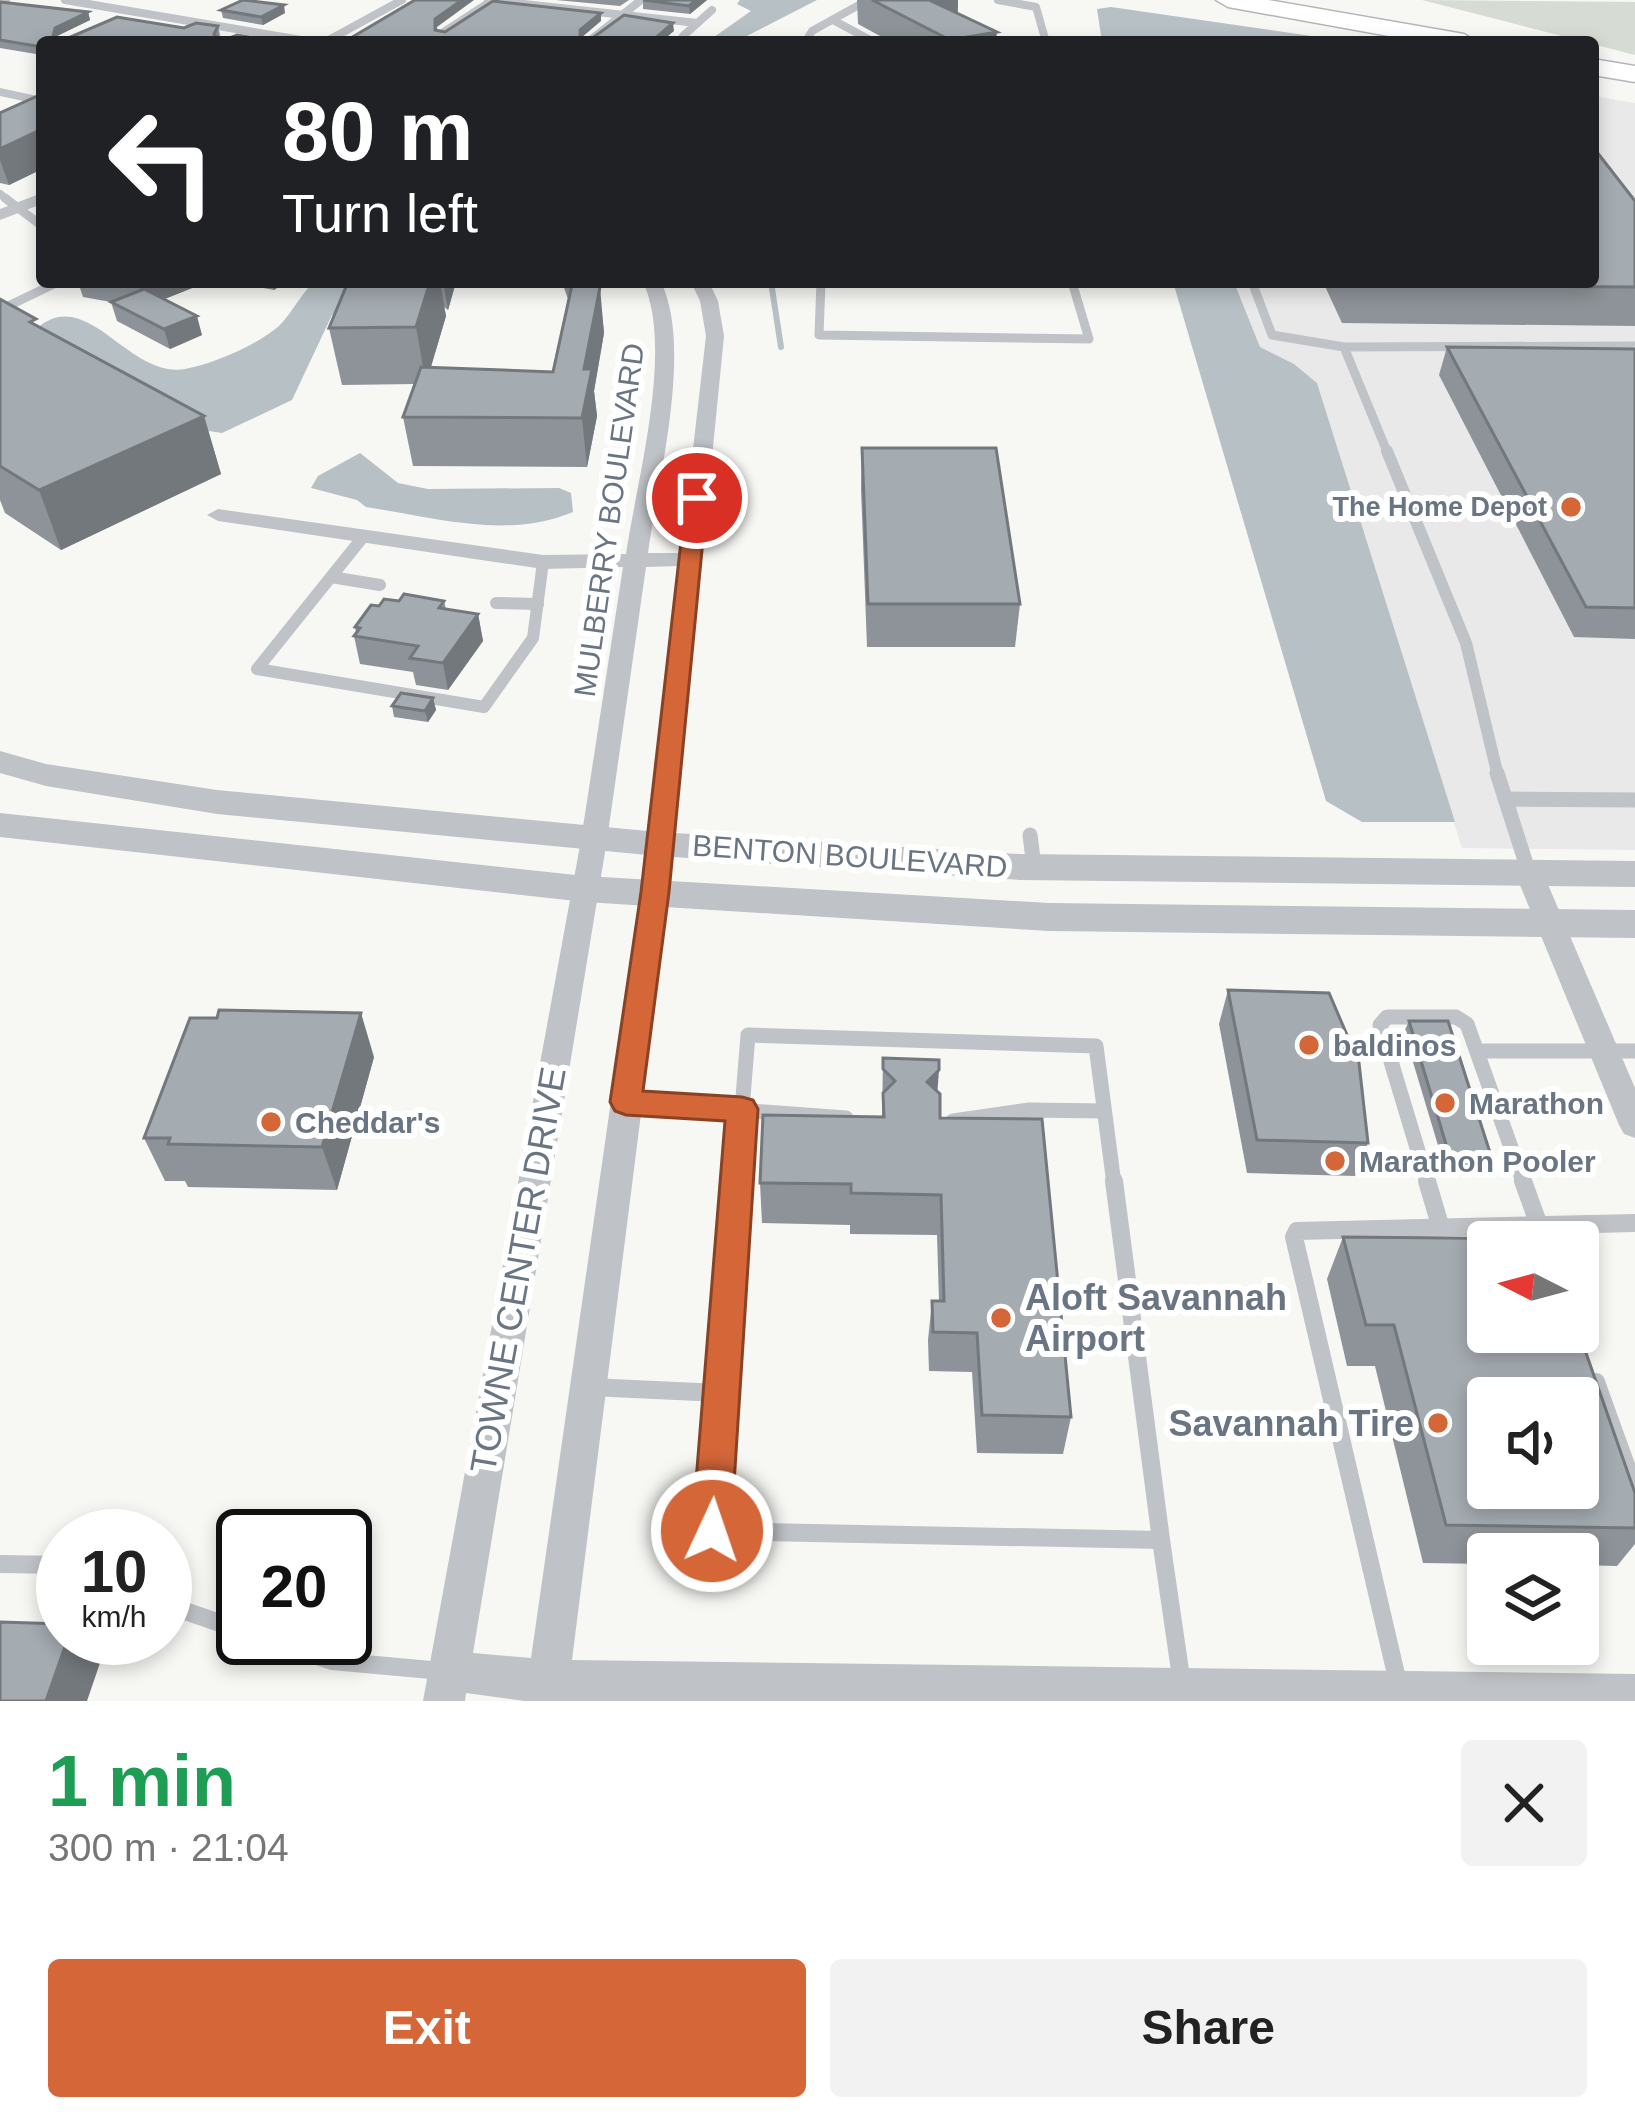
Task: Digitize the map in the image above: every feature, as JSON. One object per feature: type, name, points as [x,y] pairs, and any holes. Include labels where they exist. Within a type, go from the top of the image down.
[{"type":"highway","points":[[1228,0],[1430,36]]},
{"type":"highway","points":[[1599,68],[1635,74]]},
{"type":"street","points":[[0,75],[25,79]]},
{"type":"street","points":[[0,92],[36,99]]},
{"type":"street","points":[[0,214],[36,201]]},
{"type":"street","name":"MULBERRY BOULEVARD","points":[[594,840],[667,348],[663,304],[655,288]]},
{"type":"street","points":[[548,1690],[655,892],[715,336],[703,288]]},
{"type":"street","points":[[218,515],[543,562],[689,559]]},
{"type":"street","name":"BENTON BOULEVARD","points":[[0,762],[46,776],[218,802],[594,840],[1635,874]]},
{"type":"street","name":"BENTON BOULEVARD","points":[[0,825],[585,889],[1049,917],[1635,924]]},
{"type":"street","name":"TOWNE CENTER DRIVE","points":[[446,1686],[594,840]]},
{"type":"street","points":[[1529,873],[1620,1051],[1635,1125]]},
{"type":"street","points":[[446,1686],[1635,1695]]},
{"type":"lane","points":[[65,0],[276,36]]},
{"type":"lane","points":[[336,36],[402,0]]},
{"type":"lane","points":[[442,33],[491,0],[697,23]]},
{"type":"lane","points":[[596,36],[641,0]]},
{"type":"lane","points":[[811,36],[868,0]]},
{"type":"lane","points":[[998,0],[1036,7],[1044,36]]},
{"type":"lane","points":[[684,36],[712,10]]},
{"type":"lane","points":[[113,19],[130,11]]},
{"type":"lane","points":[[833,20],[863,36]]},
{"type":"lane","points":[[236,36],[246,31]]},
{"type":"lane","points":[[0,194],[36,221]]},
{"type":"lane","points":[[20,208],[36,209]]},
{"type":"lane","points":[[0,310],[46,288]]},
{"type":"lane","points":[[821,288],[819,335],[1089,339],[1074,288]]},
{"type":"lane","points":[[1254,288],[1272,334],[1344,347],[1635,346]]},
{"type":"lane","points":[[1344,347],[1466,643],[1529,873]]},
{"type":"lane","points":[[363,537],[257,669],[484,707],[533,638],[543,562]]},
{"type":"lane","points":[[331,577],[380,585]]},
{"type":"lane","points":[[496,603],[538,604]]},
{"type":"lane","points":[[1505,799],[1635,800]]},
{"type":"lane","points":[[1440,1225],[1380,1025],[1387,1017],[1456,1017],[1467,1024],[1538,1221]]},
{"type":"lane","points":[[1162,1540],[712,1531],[748,1035],[1096,1046],[1183,1689]]},
{"type":"lane","points":[[1477,1051],[1620,1051]]},
{"type":"lane","points":[[626,1102],[860,1119]]},
{"type":"lane","points":[[936,1124],[1028,1110],[1104,1111]]},
{"type":"lane","points":[[1599,1227],[1635,1223]]},
{"type":"lane","points":[[1400,1692],[1294,1237],[1305,1227],[1467,1227]]},
{"type":"lane","points":[[1586,1354],[1635,1490]]},
{"type":"lane","points":[[585,1387],[720,1393]]},
{"type":"lane","points":[[0,1564],[36,1565]]},
{"type":"lane","points":[[350,1665],[446,1686]]},
{"type":"shaded area","points":[[740,0],[817,0],[747,36],[716,36],[751,11],[737,4]]},
{"type":"shaded area","points":[[1422,0],[1635,2],[1635,55],[1599,46],[1599,36],[1561,36]]},
{"type":"shaded area","points":[[1111,7],[1312,36],[1101,36],[1097,9]]},
{"type":"shaded area","points":[[1599,97],[1635,103],[1635,850],[1462,848],[1317,383],[1294,364],[1260,347],[1236,288],[1599,288]]},
{"type":"shaded area","points":[[309,288],[357,288],[360,300],[332,315],[292,400],[222,433],[196,429],[36,329],[55,318],[73,317],[145,360],[164,368],[185,369],[234,353],[270,333]]},
{"type":"shaded area","points":[[1175,288],[1236,288],[1260,347],[1294,364],[1317,383],[1455,822],[1362,822],[1326,801]]},
{"type":"shaded area","points":[[360,453],[398,483],[428,489],[559,488],[571,493],[573,512],[522,524],[470,524],[366,507],[357,500],[311,488],[318,476]]},
{"type":"building","points":[[243,0],[284,5],[261,17],[221,10]]},
{"type":"building","points":[[415,0],[462,0],[435,19],[435,30],[445,32],[493,1],[601,13],[580,30],[580,36],[354,36]]},
{"type":"building","points":[[643,0],[696,0],[689,6]]},
{"type":"building","points":[[872,0],[929,0],[997,32],[942,36]]},
{"type":"building","points":[[0,2],[88,12],[55,28],[53,36],[36,36],[36,46],[0,40]]},
{"type":"building","points":[[624,15],[673,23],[658,36],[595,36]]},
{"type":"building","points":[[117,17],[184,28],[196,23],[218,26],[214,34],[73,36]]},
{"type":"building","points":[[36,97],[36,132],[0,149],[0,113]]},
{"type":"building","points":[[1599,155],[1635,201],[1635,287],[1599,287]]},
{"type":"building","points":[[346,288],[428,288],[416,327],[329,328]]},
{"type":"building","points":[[571,288],[600,288],[584,369],[592,369],[582,418],[403,417],[421,367],[553,372]]},
{"type":"building","points":[[144,289],[197,316],[164,329],[111,302]]},
{"type":"building","points":[[0,299],[36,319],[30,322],[204,416],[39,490],[0,466]]},
{"type":"building","name":"The Home Depot","points":[[1447,347],[1635,349],[1635,608],[1586,607]]},
{"type":"building","points":[[862,448],[996,448],[1020,604],[868,604]]},
{"type":"building","points":[[404,594],[444,601],[439,608],[478,614],[443,663],[410,658],[418,646],[354,636],[371,605],[379,606],[384,599],[399,601]]},
{"type":"building","points":[[401,693],[433,698],[425,711],[392,706]]},
{"type":"building","points":[[1228,990],[1329,993],[1359,1063],[1368,1143],[1257,1140]]},
{"type":"building","points":[[219,1010],[361,1013],[322,1147],[168,1144],[170,1138],[144,1138],[190,1018],[217,1018]]},
{"type":"building","name":"Marathon","points":[[1409,1021],[1448,1021],[1493,1162],[1451,1161]]},
{"type":"building","name":"Aloft Savannah Airport","points":[[883,1058],[939,1060],[939,1070],[927,1082],[940,1094],[940,1118],[1042,1119],[1071,1417],[982,1415],[977,1333],[933,1332],[932,1301],[944,1301],[941,1195],[851,1193],[851,1184],[760,1183],[763,1115],[884,1117],[883,1093],[895,1081],[883,1069]]},
{"type":"building","points":[[1343,1237],[1467,1238],[1467,1353],[1586,1353],[1594,1377],[1467,1377],[1467,1509],[1599,1509],[1599,1390],[1635,1493],[1635,1528],[1446,1525],[1394,1325],[1366,1325]]},
{"type":"building","points":[[0,1622],[36,1623],[36,1665],[59,1665],[46,1701],[0,1701]]},
{"type":"waterway","points":[[772,288],[781,347]]},
{"type":"place","name":"The Home Depot","points":[[1571,507]]},
{"type":"place","name":"baldinos","points":[[1309,1045]]},
{"type":"place","name":"Marathon","points":[[1445,1103]]},
{"type":"place","name":"Cheddar's","points":[[271,1122]]},
{"type":"place","name":"Marathon Pooler","points":[[1335,1161]]},
{"type":"place","name":"Aloft Savannah Airport","points":[[1001,1318]]},
{"type":"place","name":"Savannah Tire","points":[[1438,1423]]},
{"type":"route","points":[[697,498],[655,892],[626,1102],[742,1109],[712,1531]]}]
